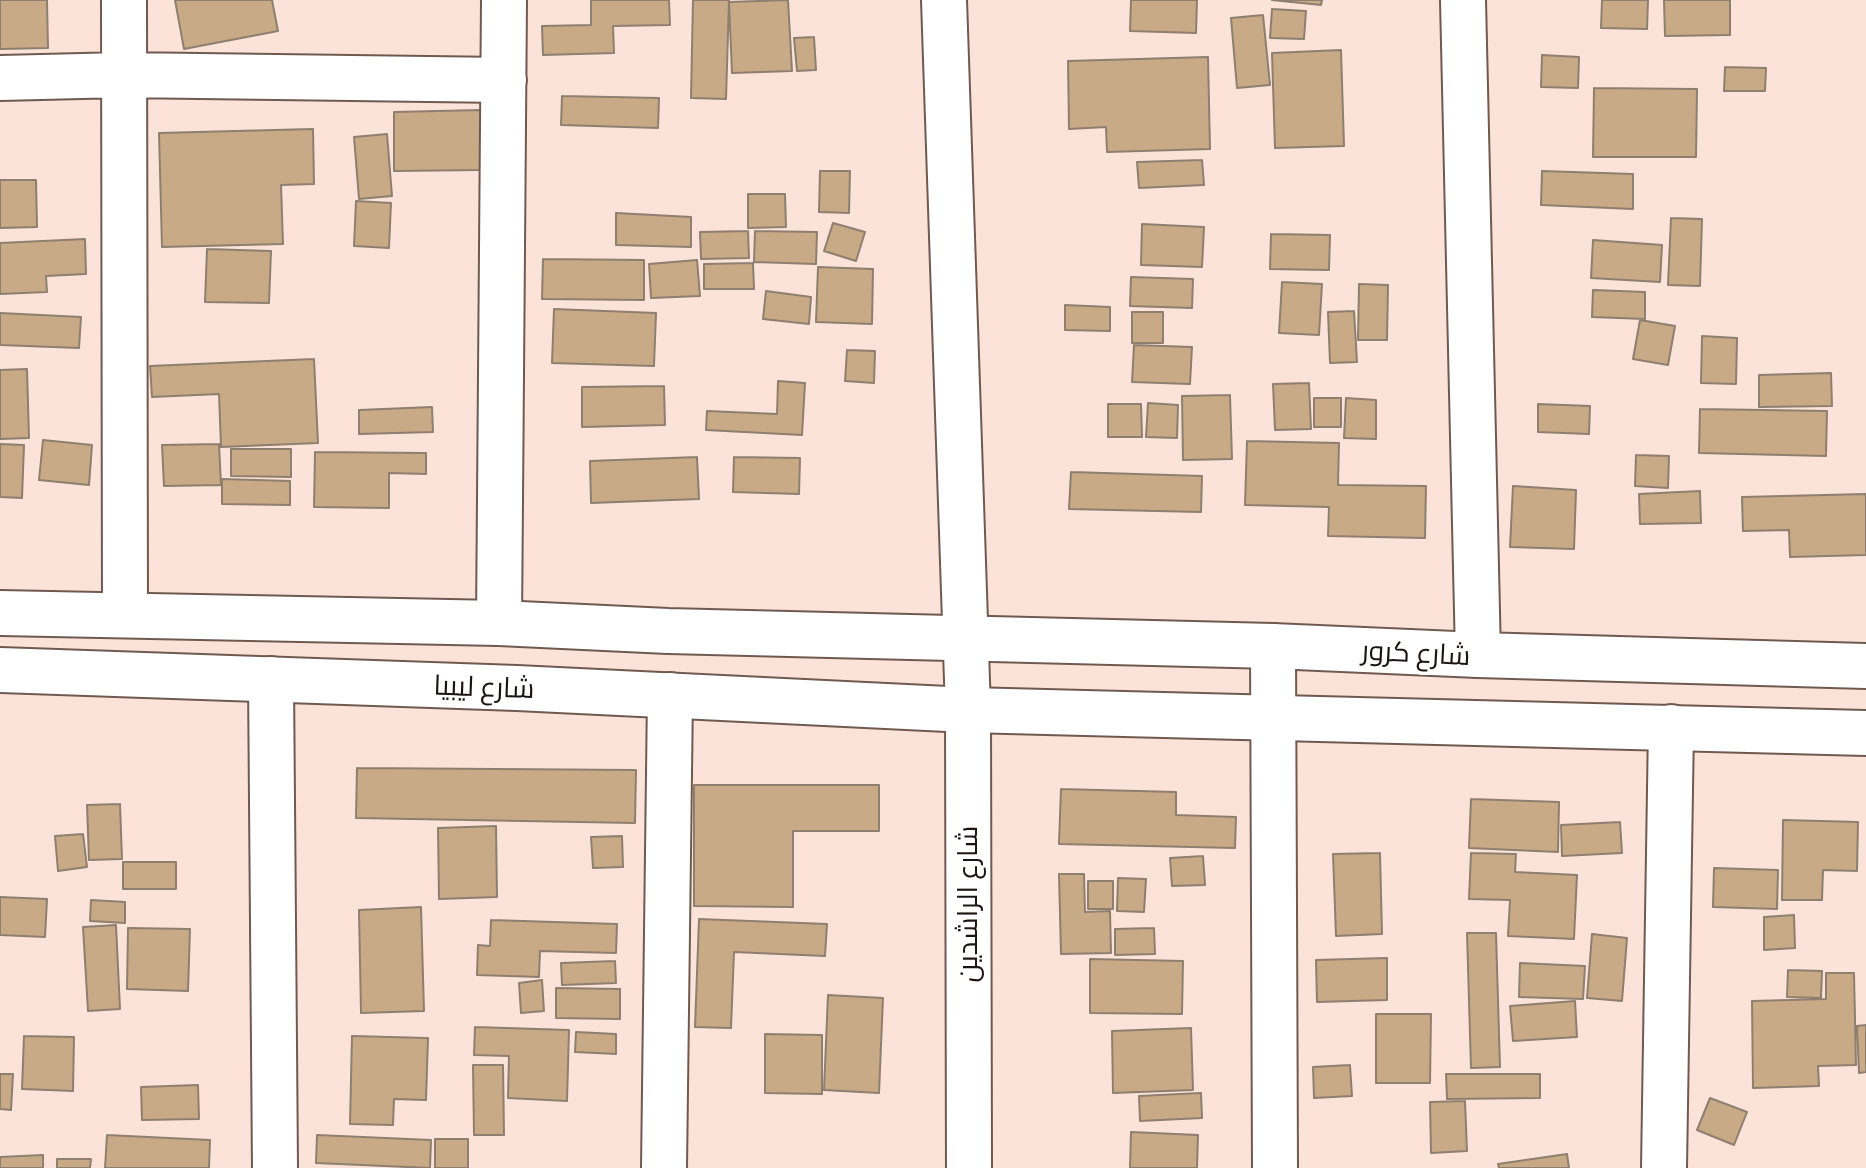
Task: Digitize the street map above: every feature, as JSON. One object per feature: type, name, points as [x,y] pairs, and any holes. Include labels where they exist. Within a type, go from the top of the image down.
[{"type":"street","points":[[124,0],[125,614]]},
{"type":"street","points":[[499,623],[504,0]]},
{"type":"street","name":"شارع الراشدين","points":[[944,0],[968,710],[969,1168]]},
{"type":"street","points":[[1463,0],[1478,655]]},
{"type":"street","points":[[0,78],[123,75],[504,80]]},
{"type":"street","points":[[0,613],[499,623],[966,640]]},
{"type":"street","name":"شارع كرور","points":[[966,640],[1273,646],[1866,666]]},
{"type":"street","points":[[1273,646],[1275,1168]]},
{"type":"street","name":"شارع ليبيا","points":[[0,670],[670,695],[968,710]]},
{"type":"street","points":[[271,679],[275,1168]]},
{"type":"street","points":[[664,1168],[670,695]]},
{"type":"street","points":[[968,710],[1866,733]]},
{"type":"street","points":[[1664,1168],[1671,727]]},
{"type":"building","points":[[0,0],[47,0],[48,48],[0,49]]},
{"type":"building","points":[[175,0],[272,0],[278,31],[184,49]]},
{"type":"building","points":[[591,0],[669,0],[670,25],[613,26],[614,53],[543,55],[542,26],[591,25]]},
{"type":"building","points":[[693,0],[729,0],[726,99],[691,98]]},
{"type":"building","points":[[788,0],[792,71],[732,73],[729,2]]},
{"type":"building","points":[[1131,0],[1197,0],[1196,33],[1130,31]]},
{"type":"building","points":[[1272,0],[1322,0],[1321,5]]},
{"type":"building","points":[[1602,0],[1648,0],[1647,29],[1601,28]]},
{"type":"building","points":[[1664,0],[1730,0],[1730,35],[1665,36]]},
{"type":"building","points":[[1272,9],[1306,11],[1304,39],[1270,38]]},
{"type":"building","points":[[1263,15],[1270,85],[1237,88],[1231,18]]},
{"type":"building","points":[[814,37],[816,70],[797,71],[794,38]]},
{"type":"building","points":[[1341,50],[1344,146],[1275,148],[1272,53]]},
{"type":"building","points":[[1542,55],[1579,57],[1578,88],[1541,87]]},
{"type":"building","points":[[1208,57],[1210,149],[1107,152],[1106,127],[1069,129],[1068,61]]},
{"type":"building","points":[[1725,67],[1766,68],[1765,91],[1724,91]]},
{"type":"building","points":[[1594,88],[1697,89],[1696,157],[1593,157]]},
{"type":"building","points":[[562,96],[659,98],[658,128],[561,125]]},
{"type":"building","points":[[481,110],[482,170],[394,171],[394,112]]},
{"type":"building","points":[[313,129],[314,184],[281,185],[283,244],[162,247],[159,133]]},
{"type":"building","points":[[387,134],[392,196],[359,199],[354,137]]},
{"type":"building","points":[[1202,160],[1204,185],[1139,188],[1137,162]]},
{"type":"building","points":[[820,171],[850,171],[849,213],[819,212]]},
{"type":"building","points":[[1542,171],[1633,174],[1633,209],[1541,205]]},
{"type":"building","points":[[0,180],[36,180],[37,227],[0,228]]},
{"type":"building","points":[[748,194],[785,194],[786,227],[748,228]]},
{"type":"building","points":[[356,201],[391,203],[389,248],[354,246]]},
{"type":"building","points":[[616,213],[691,217],[691,247],[616,245]]},
{"type":"building","points":[[1671,218],[1702,219],[1700,286],[1668,285]]},
{"type":"building","points":[[833,223],[865,232],[856,261],[824,251]]},
{"type":"building","points":[[1142,224],[1204,227],[1202,267],[1141,265]]},
{"type":"building","points":[[748,231],[749,258],[701,259],[700,232]]},
{"type":"building","points":[[755,231],[817,232],[816,264],[754,262]]},
{"type":"building","points":[[1271,234],[1330,235],[1329,270],[1270,269]]},
{"type":"building","points":[[85,239],[86,274],[46,276],[47,292],[0,294],[0,243]]},
{"type":"building","points":[[1593,240],[1662,245],[1660,282],[1591,278]]},
{"type":"building","points":[[207,249],[271,251],[269,303],[205,302]]},
{"type":"building","points":[[543,259],[644,260],[644,300],[542,299]]},
{"type":"building","points":[[697,260],[700,296],[651,298],[649,264]]},
{"type":"building","points":[[753,263],[754,289],[704,289],[704,264]]},
{"type":"building","points":[[818,267],[873,269],[872,324],[816,322]]},
{"type":"building","points":[[1131,277],[1193,279],[1192,308],[1130,306]]},
{"type":"building","points":[[1282,282],[1322,284],[1319,335],[1279,333]]},
{"type":"building","points":[[1359,284],[1388,285],[1387,340],[1358,340]]},
{"type":"building","points":[[1593,290],[1645,292],[1645,319],[1592,317]]},
{"type":"building","points":[[766,291],[811,297],[809,324],[763,319]]},
{"type":"building","points":[[1065,305],[1110,307],[1110,331],[1065,330]]},
{"type":"building","points":[[554,309],[656,313],[654,366],[552,363]]},
{"type":"building","points":[[1354,311],[1357,362],[1330,363],[1328,312]]},
{"type":"building","points":[[1132,312],[1163,312],[1163,343],[1132,343]]},
{"type":"building","points":[[0,313],[81,317],[79,348],[0,345]]},
{"type":"building","points":[[1640,320],[1675,326],[1668,365],[1633,359]]},
{"type":"building","points":[[1702,336],[1737,338],[1736,384],[1701,383]]},
{"type":"building","points":[[1134,345],[1192,347],[1190,384],[1132,382]]},
{"type":"building","points":[[847,350],[875,351],[874,383],[845,381]]},
{"type":"building","points":[[314,359],[318,443],[221,447],[219,394],[152,397],[150,366]]},
{"type":"building","points":[[27,369],[29,438],[0,439],[0,370]]},
{"type":"building","points":[[1831,373],[1832,406],[1759,407],[1759,375]]},
{"type":"building","points":[[778,381],[805,383],[802,435],[706,430],[707,411],[777,414]]},
{"type":"building","points":[[1309,383],[1311,429],[1275,430],[1273,384]]},
{"type":"building","points":[[664,386],[665,425],[582,427],[582,387]]},
{"type":"building","points":[[1230,395],[1232,459],[1183,460],[1182,396]]},
{"type":"building","points":[[1314,398],[1341,398],[1341,427],[1314,427]]},
{"type":"building","points":[[1346,398],[1376,400],[1376,439],[1344,438]]},
{"type":"building","points":[[1148,403],[1178,405],[1177,438],[1146,437]]},
{"type":"building","points":[[1108,404],[1141,404],[1142,437],[1108,437]]},
{"type":"building","points":[[1538,404],[1590,406],[1589,434],[1538,432]]},
{"type":"building","points":[[432,407],[433,432],[359,434],[359,410]]},
{"type":"building","points":[[1700,409],[1827,411],[1826,456],[1699,453]]},
{"type":"building","points":[[43,440],[92,445],[89,485],[39,480]]},
{"type":"building","points":[[1247,441],[1339,443],[1338,485],[1426,486],[1425,538],[1328,536],[1329,507],[1245,505]]},
{"type":"building","points":[[0,444],[24,445],[22,498],[0,497]]},
{"type":"building","points":[[219,444],[221,485],[164,486],[162,445]]},
{"type":"building","points":[[231,449],[291,449],[291,477],[231,476]]},
{"type":"building","points":[[315,452],[426,453],[426,474],[389,473],[389,508],[314,507]]},
{"type":"building","points":[[1636,455],[1669,456],[1668,488],[1635,486]]},
{"type":"building","points":[[697,457],[699,499],[591,503],[590,461]]},
{"type":"building","points":[[734,457],[800,458],[799,494],[733,492]]},
{"type":"building","points":[[1071,472],[1202,476],[1201,512],[1069,509]]},
{"type":"building","points":[[222,479],[290,481],[290,505],[222,504]]},
{"type":"building","points":[[1513,486],[1576,490],[1574,549],[1510,547]]},
{"type":"building","points":[[1700,491],[1701,523],[1640,524],[1639,494]]},
{"type":"building","points":[[1866,494],[1866,555],[1790,557],[1789,530],[1743,531],[1742,497]]},
{"type":"building","points":[[357,768],[636,770],[635,823],[356,818]]},
{"type":"building","points":[[694,785],[879,785],[879,831],[793,831],[793,907],[694,906]]},
{"type":"building","points":[[1061,789],[1176,792],[1176,815],[1236,817],[1235,848],[1059,844]]},
{"type":"building","points":[[1471,799],[1559,802],[1558,852],[1469,848]]},
{"type":"building","points":[[120,804],[122,859],[89,860],[87,805]]},
{"type":"building","points":[[1783,820],[1858,822],[1857,871],[1823,870],[1822,900],[1782,900]]},
{"type":"building","points":[[1620,822],[1622,853],[1562,856],[1561,825]]},
{"type":"building","points":[[496,826],[497,897],[439,899],[438,828]]},
{"type":"building","points":[[83,834],[87,867],[58,871],[55,836]]},
{"type":"building","points":[[622,836],[623,867],[593,868],[591,837]]},
{"type":"building","points":[[1380,853],[1382,934],[1336,936],[1333,854]]},
{"type":"building","points":[[1471,853],[1516,854],[1515,872],[1577,875],[1574,939],[1508,936],[1510,900],[1469,899]]},
{"type":"building","points":[[1203,856],[1205,885],[1172,886],[1170,858]]},
{"type":"building","points":[[123,862],[176,862],[176,889],[123,889]]},
{"type":"building","points":[[1714,868],[1778,870],[1777,909],[1713,907]]},
{"type":"building","points":[[1059,874],[1084,874],[1085,912],[1110,911],[1111,953],[1061,954]]},
{"type":"building","points":[[1118,878],[1146,879],[1144,912],[1117,911]]},
{"type":"building","points":[[1088,881],[1113,881],[1113,909],[1088,909]]},
{"type":"building","points":[[0,897],[47,899],[45,937],[0,935]]},
{"type":"building","points":[[91,900],[125,902],[125,923],[90,921]]},
{"type":"building","points":[[421,907],[424,1011],[361,1013],[359,910]]},
{"type":"building","points":[[1794,915],[1795,948],[1764,950],[1764,917]]},
{"type":"building","points":[[699,919],[827,924],[825,956],[734,952],[731,1028],[695,1027]]},
{"type":"building","points":[[491,920],[617,924],[616,953],[540,951],[539,977],[477,975],[478,945],[490,946]]},
{"type":"building","points":[[116,925],[120,1009],[88,1011],[83,927]]},
{"type":"building","points":[[128,928],[190,929],[188,991],[127,989]]},
{"type":"building","points":[[1154,928],[1155,954],[1115,955],[1115,929]]},
{"type":"building","points":[[1467,933],[1496,933],[1500,1067],[1471,1068]]},
{"type":"building","points":[[1592,934],[1627,938],[1622,1001],[1587,998]]},
{"type":"building","points":[[1387,958],[1387,1000],[1317,1002],[1316,960]]},
{"type":"building","points":[[1090,959],[1183,961],[1182,1014],[1090,1013]]},
{"type":"building","points":[[615,961],[616,983],[562,985],[561,963]]},
{"type":"building","points":[[1520,963],[1585,966],[1583,999],[1519,997]]},
{"type":"building","points":[[1788,970],[1822,971],[1821,998],[1787,997]]},
{"type":"building","points":[[1826,973],[1854,973],[1856,1065],[1818,1066],[1819,1086],[1753,1088],[1752,1001],[1826,999]]},
{"type":"building","points":[[542,980],[544,1011],[521,1013],[519,983]]},
{"type":"building","points":[[556,988],[620,989],[620,1019],[556,1018]]},
{"type":"building","points":[[828,995],[883,998],[879,1093],[824,1090]]},
{"type":"building","points":[[1575,1001],[1577,1037],[1513,1041],[1510,1006]]},
{"type":"building","points":[[1376,1014],[1431,1014],[1430,1083],[1376,1083]]},
{"type":"building","points":[[1866,1025],[1866,1072],[1859,1073],[1857,1026]]},
{"type":"building","points":[[475,1027],[569,1030],[567,1101],[508,1098],[509,1056],[474,1055]]},
{"type":"building","points":[[1191,1028],[1193,1090],[1113,1093],[1112,1031]]},
{"type":"building","points":[[576,1032],[616,1034],[616,1054],[575,1052]]},
{"type":"building","points":[[765,1034],[822,1035],[822,1094],[765,1093]]},
{"type":"building","points":[[24,1036],[74,1037],[73,1091],[22,1089]]},
{"type":"building","points":[[352,1036],[428,1038],[426,1100],[394,1099],[393,1125],[350,1124]]},
{"type":"building","points":[[473,1065],[503,1065],[504,1135],[474,1135]]},
{"type":"building","points":[[1350,1065],[1352,1096],[1314,1098],[1313,1067]]},
{"type":"building","points":[[0,1074],[13,1074],[11,1110],[0,1109]]},
{"type":"building","points":[[1446,1074],[1540,1074],[1540,1098],[1447,1099]]},
{"type":"building","points":[[198,1085],[199,1119],[142,1120],[141,1087]]},
{"type":"building","points":[[1201,1093],[1202,1118],[1140,1121],[1139,1096]]},
{"type":"building","points":[[1710,1098],[1747,1112],[1734,1145],[1697,1130]]},
{"type":"building","points":[[1465,1101],[1467,1151],[1431,1153],[1430,1102]]},
{"type":"building","points":[[1131,1132],[1198,1135],[1197,1168],[1130,1168]]},
{"type":"building","points":[[107,1135],[210,1140],[209,1168],[105,1168]]},
{"type":"building","points":[[317,1135],[431,1140],[430,1168],[316,1163]]},
{"type":"building","points":[[435,1139],[468,1139],[468,1168],[435,1168]]},
{"type":"building","points":[[1567,1154],[1569,1168],[1499,1168],[1498,1164]]},
{"type":"building","points":[[43,1155],[43,1168],[0,1168],[0,1157]]},
{"type":"building","points":[[57,1159],[91,1159],[90,1168],[57,1168]]}]
